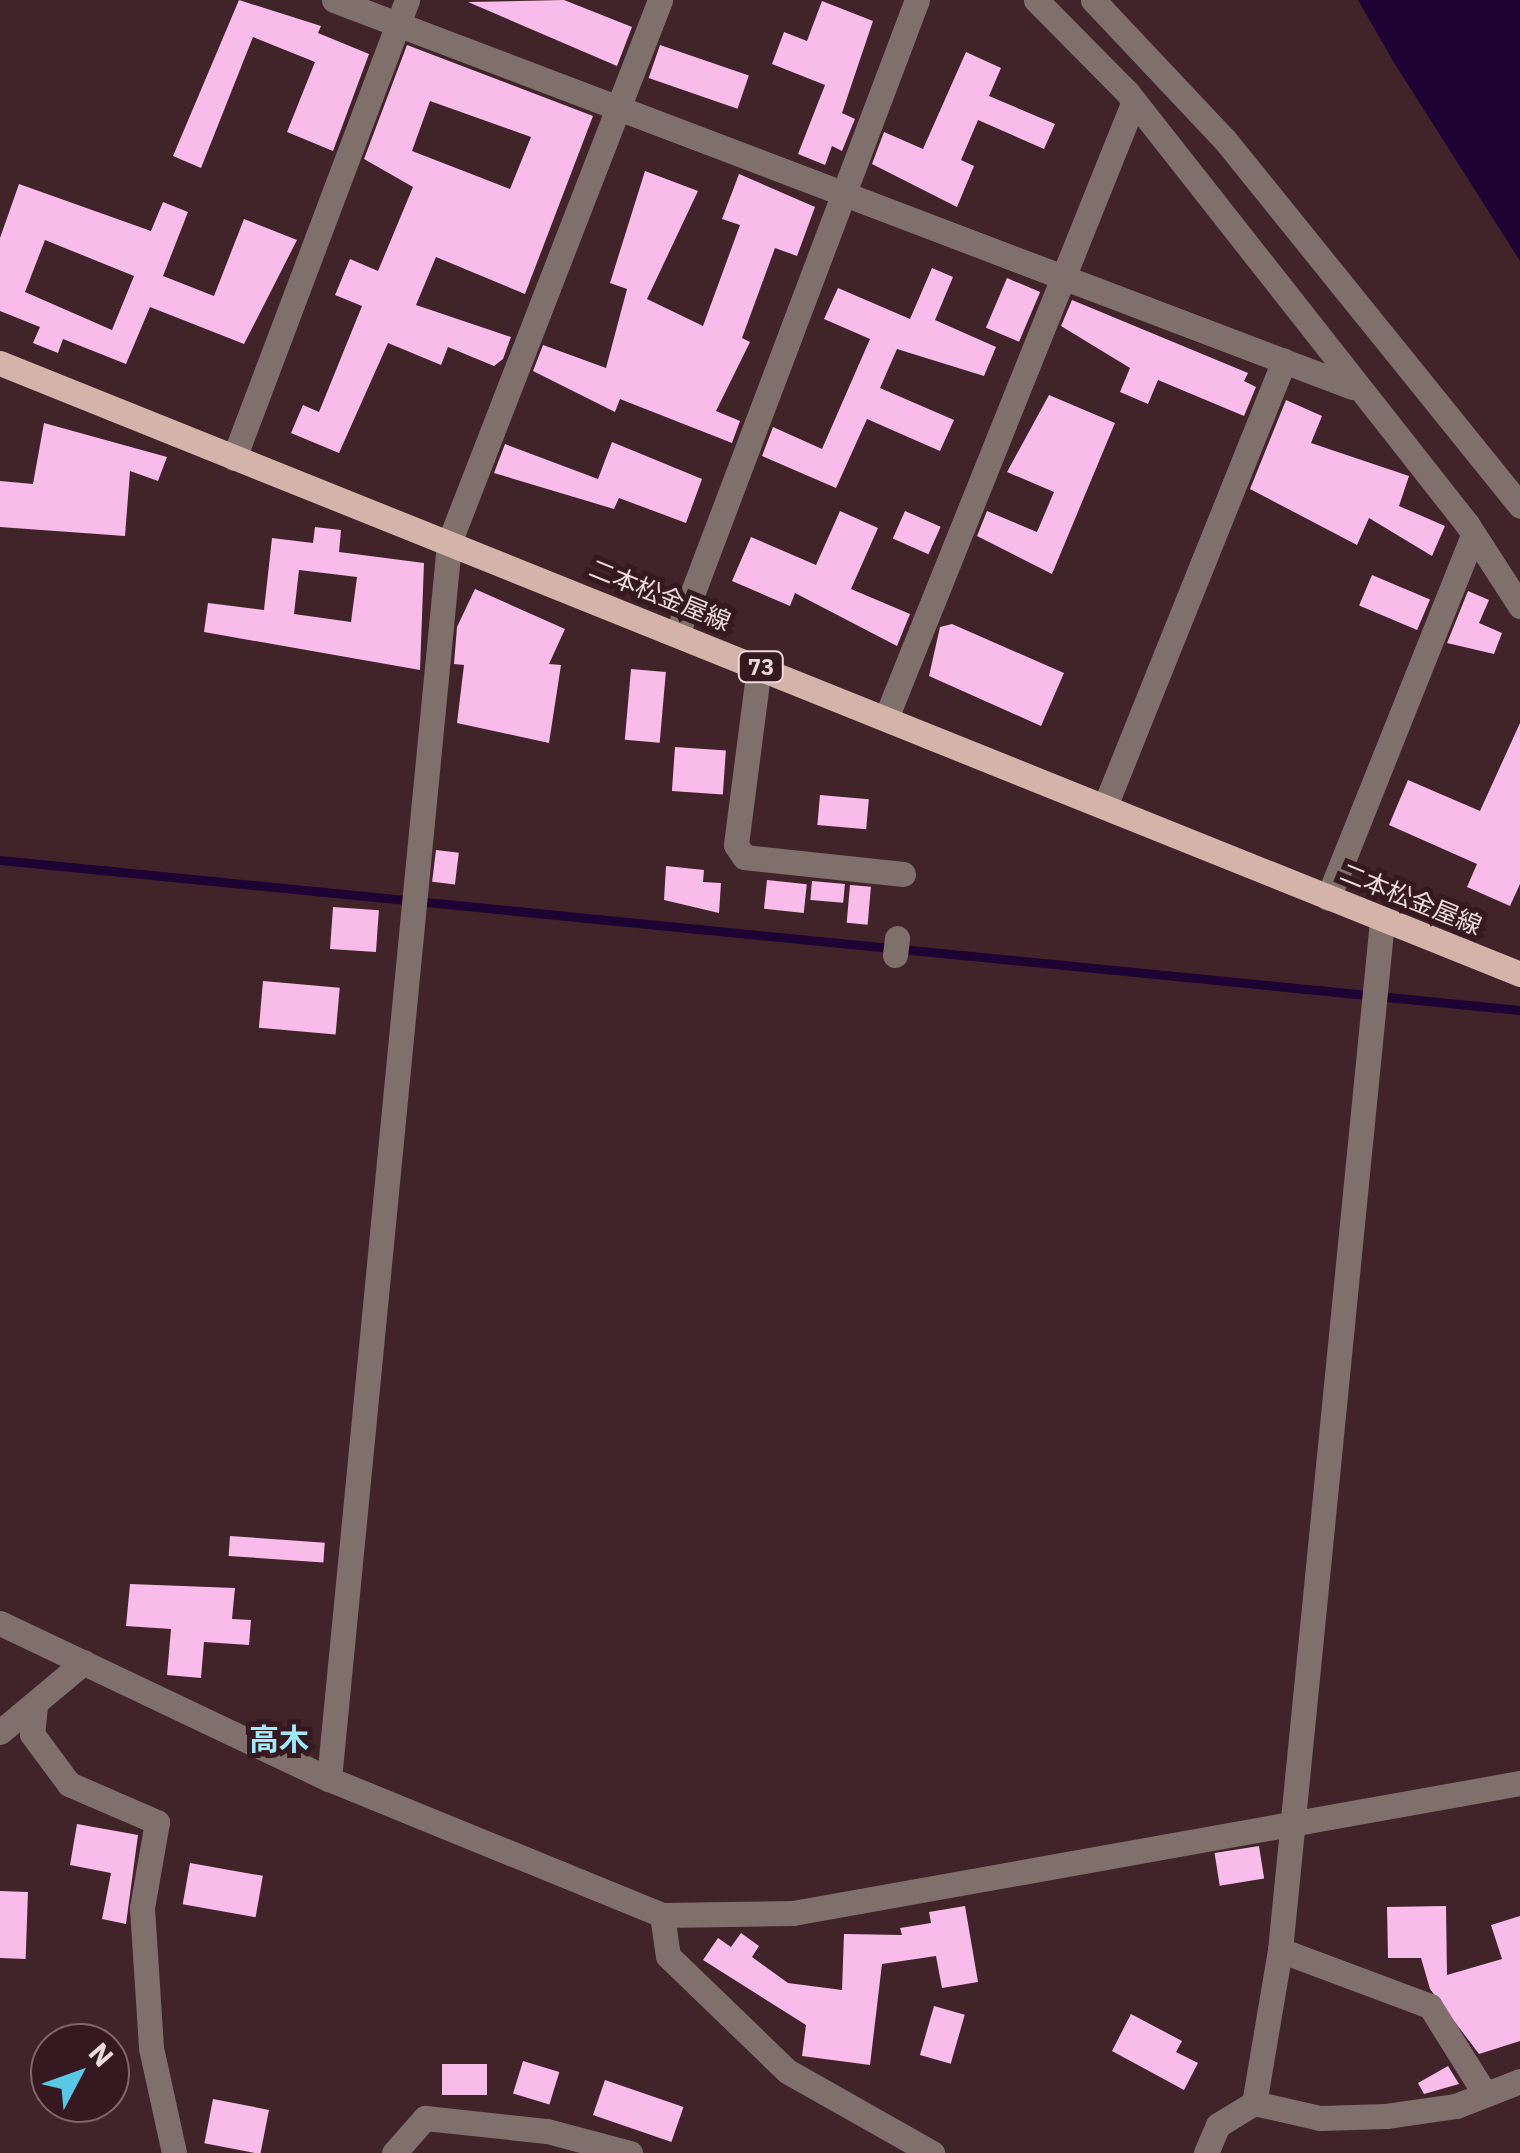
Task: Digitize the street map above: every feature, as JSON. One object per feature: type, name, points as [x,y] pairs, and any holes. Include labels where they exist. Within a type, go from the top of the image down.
[{"type":"main road","name":"二本松金屋線","points":[[0,364],[1520,974]]},
{"type":"street","points":[[334,0],[403,12],[618,108],[1352,387]]},
{"type":"street","points":[[329,1779],[449,543],[660,0]]},
{"type":"street","points":[[676,634],[918,0]]},
{"type":"street","points":[[1036,0],[1134,101],[1352,387],[1473,535],[1520,606]]},
{"type":"street","points":[[1093,0],[1225,140],[1520,506]]},
{"type":"street","points":[[234,458],[403,12]]},
{"type":"street","points":[[886,718],[1134,101]]},
{"type":"street","points":[[1106,806],[1284,361]]},
{"type":"street","points":[[1328,898],[1473,535]]},
{"type":"street","points":[[759,666],[736,845],[744,857],[903,874]]},
{"type":"street","points":[[1254,2102],[1280,1950],[1286,1824],[1382,920]]},
{"type":"street","points":[[0,1623],[329,1779],[662,1916],[793,1913],[1520,1783]]},
{"type":"street","points":[[0,1732],[36,1706],[84,1662]]},
{"type":"street","points":[[36,1706],[32,1734],[69,1784],[156,1822],[142,1908],[150,2048],[174,2153]]},
{"type":"street","points":[[662,1916],[668,1956],[787,2070],[932,2153]]},
{"type":"street","points":[[1280,1950],[1430,2006],[1485,2094]]},
{"type":"street","points":[[1206,2153],[1218,2124],[1254,2102],[1320,2118],[1386,2116],[1485,2094],[1520,2081]]},
{"type":"street","points":[[394,2153],[425,2118],[630,2153]]},
{"type":"shaded area","points":[[1358,0],[1520,0],[1520,261],[1393,61]]},
{"type":"building","points":[[239,0],[321,26],[318,33],[369,54],[333,151],[287,132],[315,62],[253,37],[201,168],[173,156]]},
{"type":"building","points":[[564,0],[632,27],[617,66],[468,2]]},
{"type":"building","points":[[822,1],[873,21],[842,113],[855,119],[842,151],[832,146],[825,165],[798,154],[825,85],[772,64],[784,32],[807,41]]},
{"type":"building","points":[[407,45],[593,116],[525,294],[436,257],[416,305],[511,337],[503,359],[494,366],[448,347],[441,365],[388,343],[339,453],[291,433],[303,405],[319,412],[362,306],[335,295],[350,259],[378,271],[413,187],[364,159]],"holes":[[[430,101],[531,137],[510,189],[412,151]]]},
{"type":"building","points":[[660,45],[749,76],[737,109],[649,78]]},
{"type":"building","points":[[966,52],[1001,68],[989,96],[1055,124],[1044,149],[978,120],[961,160],[974,166],[957,207],[872,164],[884,132],[923,149]]},
{"type":"building","points":[[645,171],[698,191],[647,299],[703,326],[740,225],[722,219],[739,174],[815,207],[797,256],[775,248],[742,338],[750,342],[716,411],[740,421],[732,443],[620,399],[615,412],[533,371],[543,345],[606,368],[627,289],[610,283]]},
{"type":"building","points":[[19,184],[151,231],[163,202],[188,212],[163,276],[214,296],[244,219],[297,240],[244,344],[150,307],[126,364],[63,339],[58,353],[33,343],[40,327],[0,311],[0,238]],"holes":[[[45,240],[134,276],[112,330],[25,292]]]},
{"type":"building","points":[[932,268],[953,277],[935,320],[996,347],[984,376],[897,349],[880,388],[954,420],[940,451],[867,419],[836,488],[762,456],[773,427],[822,449],[870,339],[824,319],[838,288],[910,319]]},
{"type":"building","points":[[1007,278],[1040,292],[1019,342],[986,328]]},
{"type":"building","points":[[1072,300],[1248,373],[1244,381],[1256,387],[1244,416],[1158,380],[1148,404],[1120,392],[1130,368],[1061,326]]},
{"type":"building","points":[[1049,395],[1115,423],[1052,574],[977,536],[987,511],[1037,532],[1054,492],[1007,472]]},
{"type":"building","points":[[1286,400],[1322,416],[1311,443],[1409,476],[1399,506],[1445,526],[1432,556],[1369,518],[1357,545],[1250,489]]},
{"type":"building","points":[[44,423],[167,457],[158,481],[130,471],[125,536],[0,527],[0,481],[33,484]]},
{"type":"building","points":[[612,442],[702,479],[686,523],[619,498],[614,509],[494,473],[505,444],[598,479]]},
{"type":"building","points":[[840,511],[878,528],[851,589],[910,614],[897,646],[795,593],[790,606],[732,581],[751,537],[816,565]]},
{"type":"building","points":[[905,511],[941,527],[928,554],[893,538]]},
{"type":"building","points":[[315,527],[341,530],[339,552],[424,563],[420,670],[204,632],[208,603],[264,610],[272,538],[313,543]],"holes":[[[299,570],[357,577],[351,622],[294,614]]]},
{"type":"building","points":[[1372,575],[1430,600],[1417,630],[1359,605]]},
{"type":"building","points":[[475,589],[565,629],[549,664],[561,665],[549,743],[457,723],[464,665],[454,664],[457,627]]},
{"type":"building","points":[[1468,591],[1489,600],[1479,623],[1502,633],[1494,654],[1447,643]]},
{"type":"building","points":[[952,624],[1064,673],[1041,726],[929,676],[940,627]]},
{"type":"building","points":[[631,669],[666,672],[660,743],[625,740]]},
{"type":"building","points":[[1520,723],[1520,884],[1510,906],[1467,887],[1477,864],[1389,825],[1408,780],[1480,811]]},
{"type":"building","points":[[675,747],[726,751],[723,794],[672,791]]},
{"type":"building","points":[[820,795],[869,799],[866,829],[817,825]]},
{"type":"building","points":[[436,850],[459,853],[455,885],[432,882]]},
{"type":"building","points":[[666,866],[704,870],[703,882],[721,883],[719,913],[664,900]]},
{"type":"building","points":[[767,880],[807,884],[804,913],[764,909]]},
{"type":"building","points":[[812,881],[845,884],[843,903],[810,900]]},
{"type":"building","points":[[850,885],[871,887],[868,925],[847,923]]},
{"type":"building","points":[[333,907],[379,910],[376,952],[330,949]]},
{"type":"building","points":[[263,981],[340,988],[336,1035],[259,1028]]},
{"type":"building","points":[[230,1536],[325,1543],[323,1563],[229,1556]]},
{"type":"building","points":[[130,1584],[235,1588],[232,1619],[251,1620],[249,1645],[204,1642],[201,1678],[167,1675],[171,1629],[126,1626]]},
{"type":"building","points":[[77,1824],[138,1835],[126,1924],[102,1919],[111,1873],[70,1865]]},
{"type":"building","points":[[1259,1846],[1264,1879],[1220,1886],[1215,1853]]},
{"type":"building","points":[[190,1863],[263,1876],[256,1917],[183,1904]]},
{"type":"building","points":[[0,1891],[28,1892],[26,1959],[0,1958]]},
{"type":"building","points":[[965,1906],[978,1982],[942,1988],[936,1956],[882,1964],[870,2065],[802,2056],[806,2025],[703,1960],[718,1938],[731,1947],[741,1933],[759,1946],[752,1957],[788,1983],[842,1990],[844,1934],[902,1935],[900,1928],[931,1923],[929,1912]]},
{"type":"building","points":[[1446,1906],[1447,1975],[1502,1959],[1491,1925],[1520,1916],[1520,2041],[1479,2054],[1430,1989],[1421,1958],[1388,1958],[1387,1907]]},
{"type":"building","points":[[934,2006],[965,2015],[951,2064],[920,2055]]},
{"type":"building","points":[[1131,2014],[1182,2041],[1176,2052],[1198,2063],[1184,2090],[1112,2051]]},
{"type":"building","points":[[523,2061],[559,2072],[549,2105],[513,2094]]},
{"type":"building","points":[[442,2064],[487,2064],[487,2095],[442,2095]]},
{"type":"building","points":[[1448,2066],[1459,2084],[1424,2094],[1418,2083]]},
{"type":"building","points":[[605,2080],[683,2107],[671,2142],[593,2115]]},
{"type":"building","points":[[213,2099],[269,2110],[261,2153],[204,2143]]},
{"type":"waterway","points":[[0,860],[1520,1010]]},
{"type":"district","name":"高木","points":[[279,1739]]}]
